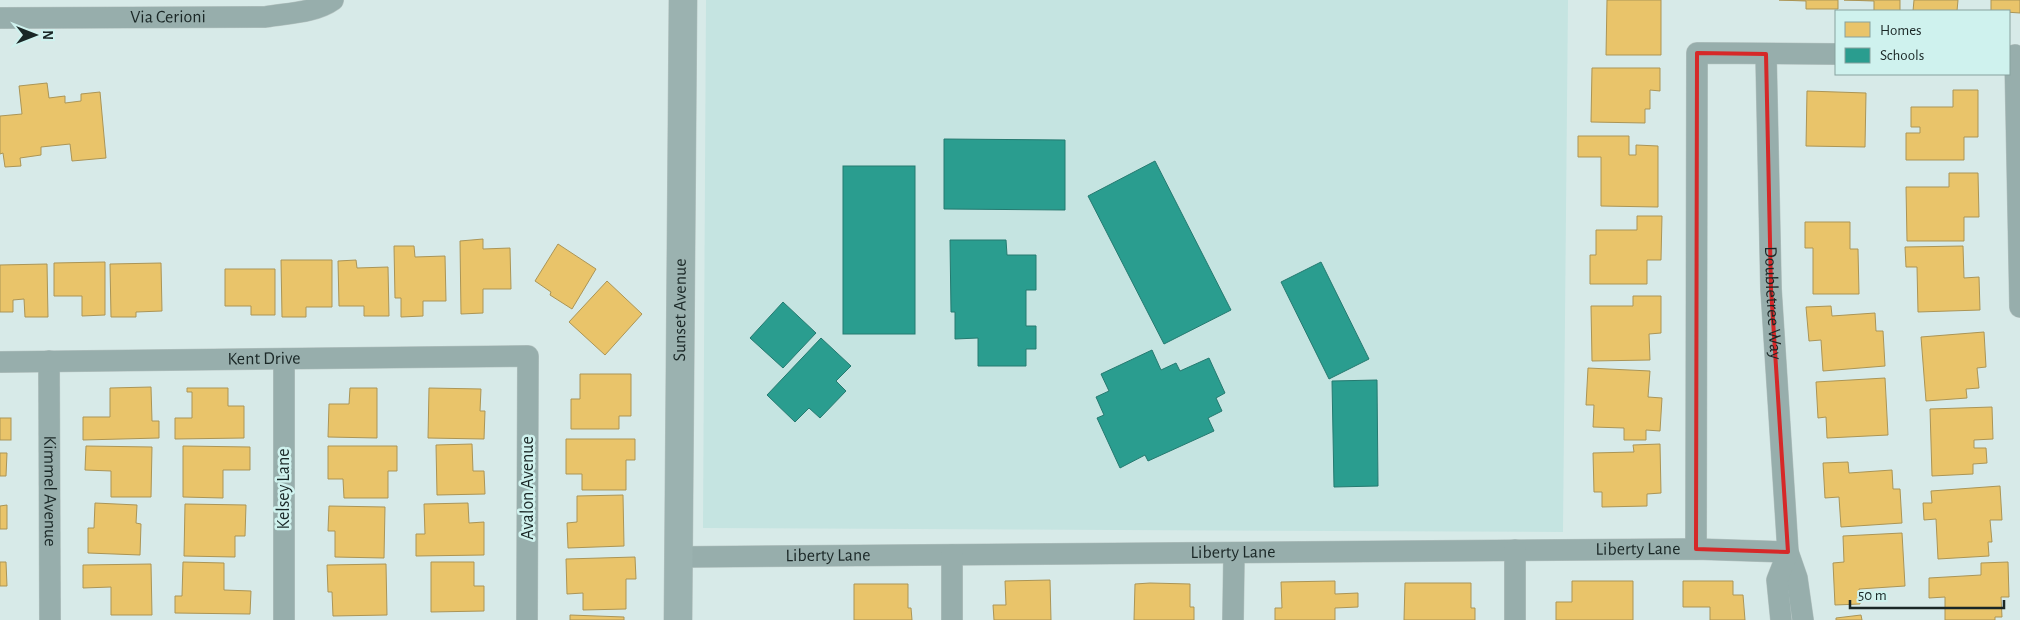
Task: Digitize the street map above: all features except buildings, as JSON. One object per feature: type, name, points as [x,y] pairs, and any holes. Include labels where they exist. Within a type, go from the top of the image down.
[{"type":"main road","name":"Sunset Avenue","points":[[678,620],[683,0]]},
{"type":"street","name":"Via Cerioni","points":[[0,18],[265,17],[306,10],[328,4],[333,0]]},
{"type":"street","points":[[1696,549],[1697,53],[1835,54]]},
{"type":"street","name":"Doubletree Way","points":[[1766,54],[1771,289],[1788,552],[1797,578],[1803,620]]},
{"type":"street","points":[[2015,55],[2020,307]]},
{"type":"street","name":"Kent Drive","points":[[0,362],[528,356]]},
{"type":"street","name":"Avalon Avenue","points":[[527,620],[528,356]]},
{"type":"street","name":"Kelsey Lane","points":[[284,358],[284,620]]},
{"type":"street","name":"Kimmel Avenue","points":[[49,361],[50,620]]},
{"type":"street","name":"Liberty Lane","points":[[678,557],[1696,549],[1788,552]]},
{"type":"street","points":[[1515,550],[1515,620]]},
{"type":"street","name":"Doubletree Way","points":[[1781,620],[1777,580],[1788,552]]},
{"type":"street","points":[[1233,620],[1234,553]]},
{"type":"street","points":[[952,555],[952,620]]},
{"type":"highlighted area","points":[[1697,53],[1766,54],[1771,289],[1788,552],[1696,549]]},
{"type":"shaded area","points":[[706,0],[1568,0],[1563,532],[703,528]]}]
